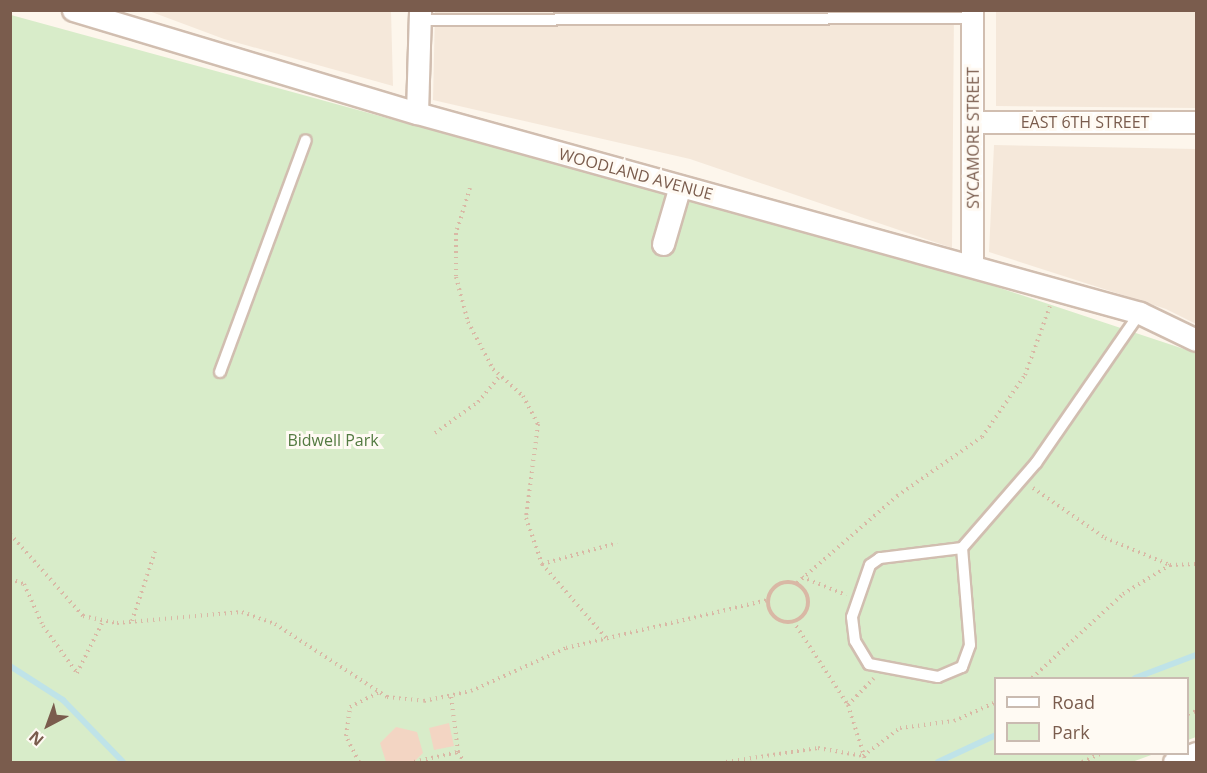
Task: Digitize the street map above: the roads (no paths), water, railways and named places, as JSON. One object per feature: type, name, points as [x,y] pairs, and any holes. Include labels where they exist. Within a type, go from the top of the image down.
[{"type":"street","name":"WOODLAND AVENUE","points":[[73,10],[417,113],[1140,313],[1197,340]]},
{"type":"street","name":"SYCAMORE STREET","points":[[972,14],[974,122],[972,265]]},
{"type":"street","points":[[417,113],[420,15]]},
{"type":"street","name":"EAST 6TH STREET","points":[[974,122],[1197,122]]},
{"type":"street","points":[[663,244],[680,186]]},
{"type":"street","points":[[1174,762],[1197,753]]},
{"type":"lane","points":[[420,15],[972,14]]},
{"type":"lane","points":[[220,372],[306,140]]},
{"type":"lane","points":[[962,548],[970,645],[962,667],[938,677],[880,670],[861,655],[855,641],[855,598],[863,576],[880,558],[962,548],[1022,480],[1102,376],[1140,313]]},
{"type":"waterway","points":[[1138,677],[1196,655]]},
{"type":"waterway","points":[[10,666],[63,700],[123,762]]},
{"type":"waterway","points":[[938,762],[994,736]]},
{"type":"park label","name":"Bidwell Park","points":[[333,440]]}]
